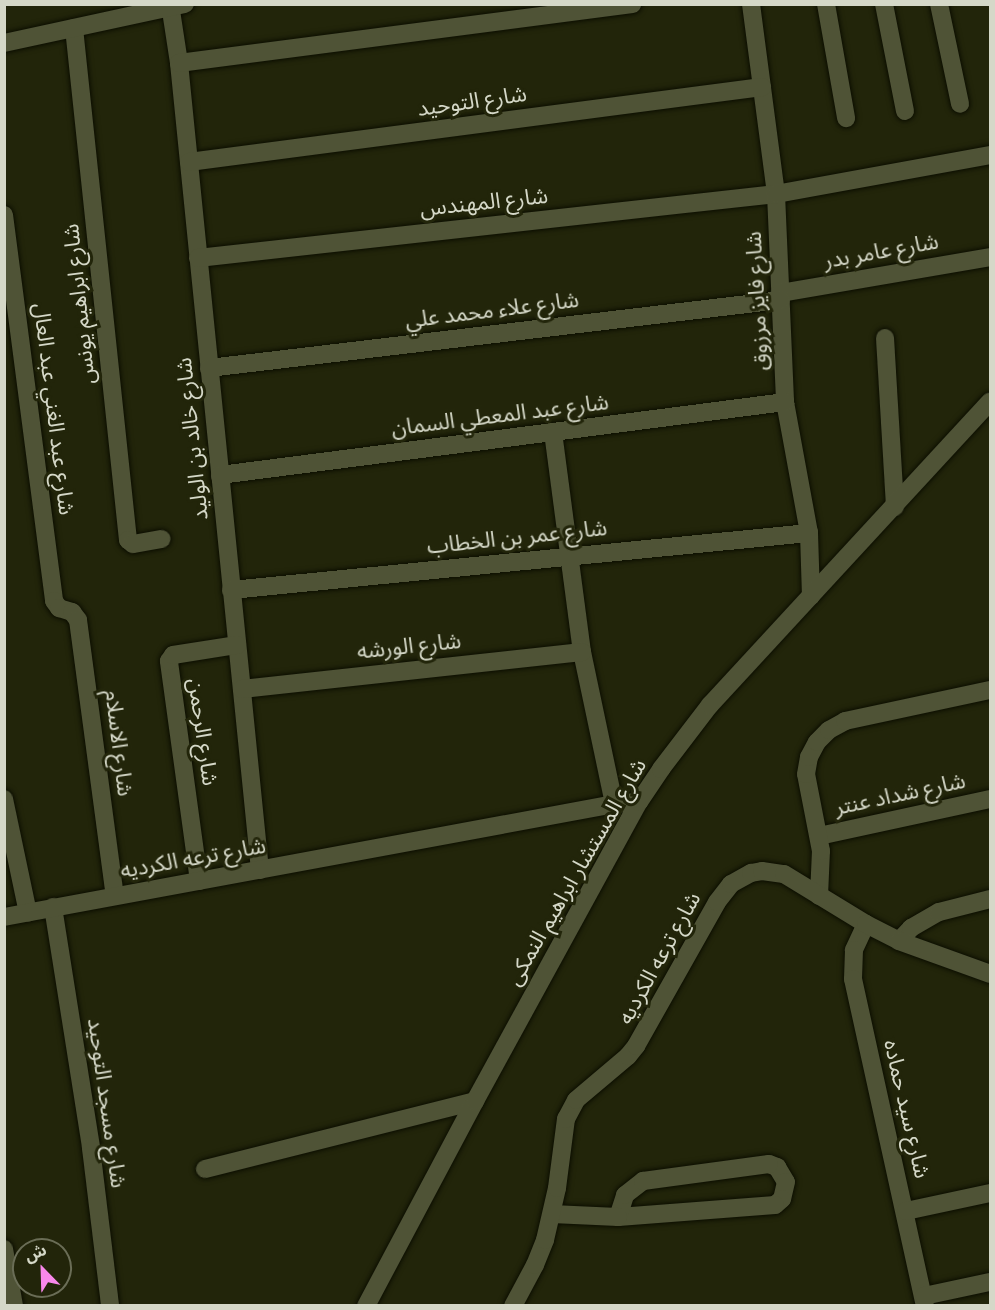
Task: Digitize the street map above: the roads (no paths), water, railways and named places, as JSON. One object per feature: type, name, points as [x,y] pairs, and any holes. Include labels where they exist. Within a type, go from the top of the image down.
[{"type":"street","points":[[179,63],[632,4]]},
{"type":"street","name":"شارع فايز مرزوق","points":[[751,4],[776,194],[785,402],[808,533],[811,596]]},
{"type":"street","points":[[826,4],[846,118]]},
{"type":"street","points":[[884,4],[905,111]]},
{"type":"street","points":[[939,4],[960,104]]},
{"type":"street","points":[[4,43],[176,6]]},
{"type":"street","name":"شارع خالد بن الوليد","points":[[176,6],[179,63],[260,870]]},
{"type":"street","name":"شارع ابراهيم يونس","points":[[74,28],[128,540],[133,544],[162,539]]},
{"type":"street","name":"شارع التوحيد","points":[[189,162],[762,87]]},
{"type":"street","name":"شارع المهندس","points":[[198,258],[776,194],[990,155]]},
{"type":"street","name":"شارع عبد الغني عبد العال","points":[[4,215],[54,601],[59,608]]},
{"type":"street","name":"شارع عامر بدر","points":[[780,296],[990,256]]},
{"type":"street","name":"شارع علاء محمد علي","points":[[210,368],[780,296]]},
{"type":"street","points":[[885,338],[895,507]]},
{"type":"street","name":"شارع عبد المعطي السمان","points":[[220,475],[785,402]]},
{"type":"street","name":"شارع المستشار ابراهيم النمكى","points":[[366,1305],[639,802],[710,705],[990,402]]},
{"type":"street","points":[[553,432],[582,652],[614,804]]},
{"type":"street","name":"شارع عمر بن الخطاب","points":[[231,590],[808,533]]},
{"type":"street","name":"شارع الاسلام","points":[[59,608],[72,612],[78,620],[115,896]]},
{"type":"street","name":"شارع الرحمن","points":[[199,881],[169,661],[173,655],[237,645]]},
{"type":"street","name":"شارع الورشه","points":[[242,689],[582,652]]},
{"type":"street","points":[[819,896],[822,866],[819,836],[806,774],[809,757],[817,742],[829,730],[845,721],[990,690]]},
{"type":"street","points":[[4,799],[28,913]]},
{"type":"street","name":"شارع شداد عنتر","points":[[819,836],[990,799]]},
{"type":"street","name":"شارع ترعه الكرديه","points":[[4,917],[614,804],[639,802]]},
{"type":"street","name":"شارع ترعه الكرديه","points":[[513,1305],[535,1265],[552,1214],[566,1119],[576,1100],[628,1056],[636,1046],[723,892],[740,877],[762,871],[784,874],[866,924],[899,941],[990,974]]},
{"type":"street","points":[[899,941],[911,928],[939,912],[990,899]]},
{"type":"street","name":"شارع مسجد التوحيد","points":[[53,907],[91,1148],[110,1305]]},
{"type":"street","name":"شارع سيد حماده","points":[[866,924],[854,950],[853,979],[924,1300]]},
{"type":"street","points":[[205,1169],[475,1101]]},
{"type":"street","points":[[552,1214],[618,1217],[767,1207],[782,1199],[786,1182],[777,1167],[769,1164],[643,1181],[625,1195],[618,1217]]},
{"type":"street","points":[[906,1211],[990,1193]]},
{"type":"street","points":[[4,1249],[14,1305]]},
{"type":"street","points":[[924,1300],[990,1282]]}]
